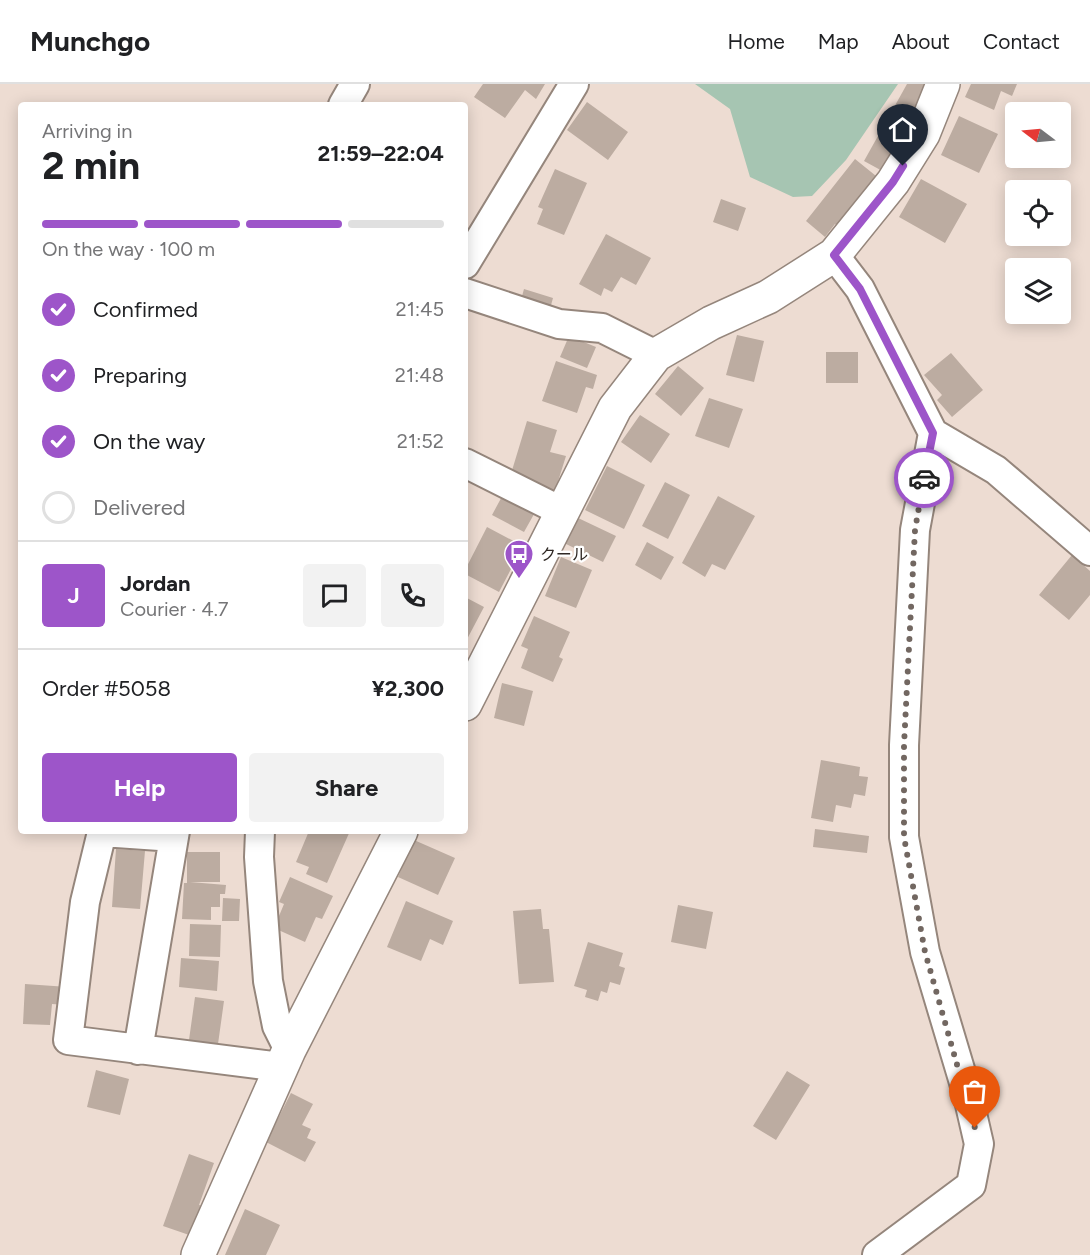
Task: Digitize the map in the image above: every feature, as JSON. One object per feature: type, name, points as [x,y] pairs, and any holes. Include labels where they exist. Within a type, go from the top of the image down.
[{"type":"street","points":[[345,102],[355,84]]},
{"type":"street","points":[[468,259],[574,84]]},
{"type":"street","points":[[468,698],[615,408],[656,355],[711,323],[768,297],[834,255],[893,182],[923,134],[943,84]]},
{"type":"street","points":[[834,255],[860,289],[933,433],[996,470],[1090,551]]},
{"type":"street","points":[[468,294],[559,324],[602,328],[656,355]]},
{"type":"street","points":[[877,1255],[971,1185],[979,1144],[968,1096],[925,952],[904,837],[904,745],[915,530],[933,433]]},
{"type":"street","points":[[468,464],[561,511]]},
{"type":"street","points":[[102,834],[85,902],[68,1040],[138,1050],[285,1059]]},
{"type":"street","points":[[138,1050],[174,834]]},
{"type":"street","points":[[261,834],[260,857],[268,981],[285,1059]]},
{"type":"street","points":[[198,1255],[285,1059],[399,834]]},
{"type":"green space","points":[[695,84],[898,84],[846,160],[812,196],[793,197],[750,177],[730,109]]},
{"type":"building","points":[[483,84],[545,84],[536,99],[525,90],[505,118],[474,97]]},
{"type":"building","points":[[907,84],[930,84],[886,173],[864,161]]},
{"type":"building","points":[[971,84],[1017,84],[1012,96],[1001,91],[994,110],[965,97]]},
{"type":"building","points":[[587,102],[628,132],[608,160],[567,130]]},
{"type":"building","points":[[959,116],[998,134],[979,173],[941,155]]},
{"type":"building","points":[[855,159],[881,180],[842,229],[835,224],[825,237],[806,221]]},
{"type":"building","points":[[555,169],[587,183],[564,235],[537,224],[543,209],[538,207]]},
{"type":"building","points":[[921,179],[967,204],[945,243],[899,217]]},
{"type":"building","points":[[721,199],[746,208],[738,231],[713,222]]},
{"type":"building","points":[[606,234],[651,258],[636,285],[621,277],[612,292],[604,288],[601,296],[579,284]]},
{"type":"building","points":[[524,289],[553,298],[548,316],[519,307]]},
{"type":"building","points":[[737,335],[764,341],[754,382],[726,375]]},
{"type":"building","points":[[569,336],[596,347],[587,368],[560,357]]},
{"type":"building","points":[[826,352],[858,352],[858,383],[826,383]]},
{"type":"building","points":[[951,353],[983,390],[952,417],[937,400],[942,395],[924,375]]},
{"type":"building","points":[[556,361],[597,375],[593,389],[586,387],[577,413],[542,401]]},
{"type":"building","points":[[678,366],[704,388],[681,416],[655,394]]},
{"type":"building","points":[[709,398],[743,409],[729,448],[695,436]]},
{"type":"building","points":[[640,415],[670,434],[651,463],[621,442]]},
{"type":"building","points":[[527,421],[557,430],[550,452],[566,456],[555,491],[510,477]]},
{"type":"building","points":[[607,466],[645,485],[624,529],[585,510]]},
{"type":"building","points":[[665,482],[690,495],[668,539],[642,526]]},
{"type":"building","points":[[506,489],[538,507],[524,532],[492,515]]},
{"type":"building","points":[[718,496],[755,516],[725,570],[712,564],[705,577],[682,563]]},
{"type":"building","points":[[576,517],[616,536],[603,562],[564,543]]},
{"type":"building","points":[[487,527],[523,546],[499,592],[468,576],[468,564]]},
{"type":"building","points":[[647,542],[674,557],[661,580],[635,565]]},
{"type":"building","points":[[1072,555],[1090,571],[1090,595],[1069,620],[1039,595]]},
{"type":"building","points":[[561,557],[592,570],[576,608],[545,596]]},
{"type":"building","points":[[468,599],[484,607],[468,637]]},
{"type":"building","points":[[534,616],[570,632],[559,657],[563,659],[553,682],[521,668],[528,649],[521,646]]},
{"type":"building","points":[[502,683],[533,691],[524,726],[494,718]]},
{"type":"building","points":[[821,760],[860,767],[859,776],[868,777],[865,796],[854,794],[851,808],[836,805],[833,822],[811,818]]},
{"type":"building","points":[[815,829],[869,836],[867,853],[813,847]]},
{"type":"building","points":[[308,834],[349,834],[327,883],[306,874],[309,867],[296,862]]},
{"type":"building","points":[[414,840],[455,858],[438,895],[398,877]]},
{"type":"building","points":[[116,849],[145,851],[140,909],[112,907]]},
{"type":"building","points":[[187,852],[220,852],[220,882],[190,882],[226,885],[225,894],[220,894],[220,907],[211,907],[211,920],[182,919],[184,883],[187,883]]},
{"type":"building","points":[[290,877],[333,896],[322,919],[316,917],[305,942],[274,928],[284,904],[279,902]]},
{"type":"building","points":[[223,898],[240,899],[239,921],[222,921]]},
{"type":"building","points":[[406,901],[453,921],[443,945],[430,939],[421,961],[387,947]]},
{"type":"building","points":[[678,905],[713,912],[706,949],[671,942]]},
{"type":"building","points":[[541,909],[543,929],[549,929],[554,982],[519,984],[513,911]]},
{"type":"building","points":[[190,924],[221,925],[220,957],[189,956]]},
{"type":"building","points":[[588,942],[623,953],[619,966],[625,968],[620,985],[610,982],[607,993],[601,991],[598,1001],[585,997],[587,990],[574,986]]},
{"type":"building","points":[[181,958],[219,961],[217,991],[179,987]]},
{"type":"building","points":[[25,984],[68,987],[67,1005],[52,1004],[50,1025],[23,1024]]},
{"type":"building","points":[[195,997],[224,1001],[218,1044],[189,1040]]},
{"type":"building","points":[[96,1070],[129,1079],[120,1115],[87,1107]]},
{"type":"building","points":[[787,1071],[810,1085],[776,1140],[753,1126]]},
{"type":"building","points":[[291,1093],[313,1104],[302,1125],[311,1129],[307,1138],[316,1142],[305,1162],[266,1142]]},
{"type":"building","points":[[189,1154],[214,1163],[199,1205],[206,1207],[195,1237],[163,1226]]},
{"type":"building","points":[[245,1209],[280,1225],[266,1255],[225,1255]]},
{"type":"way so far","points":[[924,478],[915,530],[908,649],[904,745],[904,837],[925,952],[968,1096],[975,1128]]},
{"type":"place","name":"クール","points":[[519,580]]},
{"type":"route","points":[[903,166],[893,182],[834,255],[860,289],[933,433],[924,478]]}]
